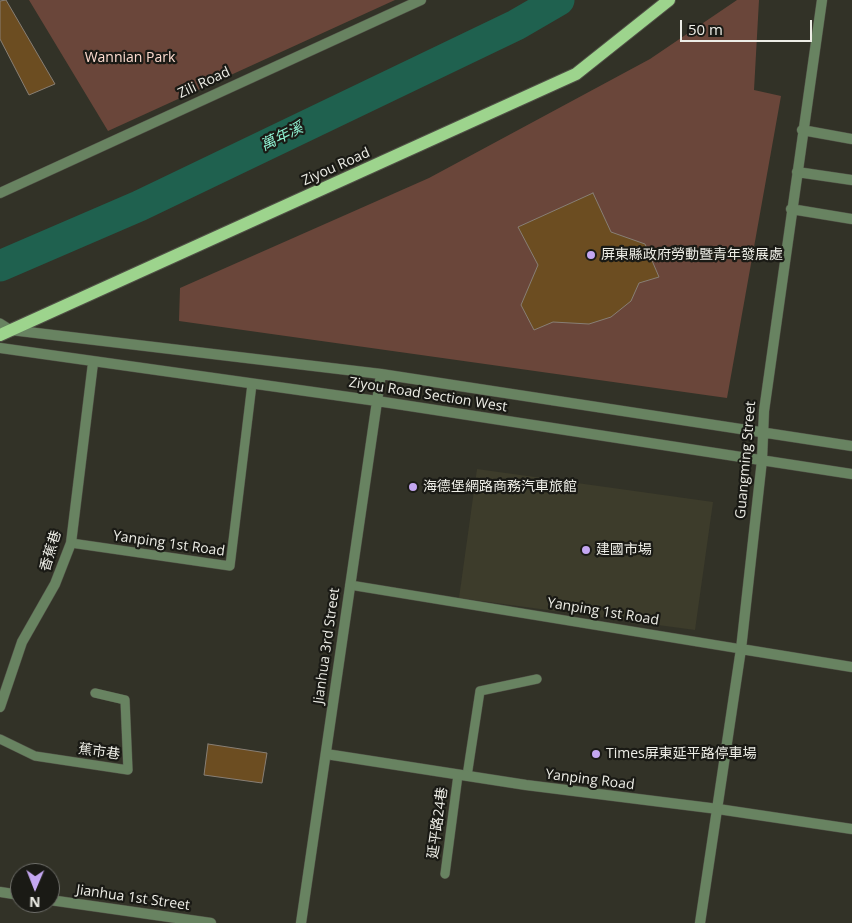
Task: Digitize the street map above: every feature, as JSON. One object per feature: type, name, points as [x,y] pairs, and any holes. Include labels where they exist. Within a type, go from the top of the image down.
[{"type":"main road","name":"Ziyou Road","points":[[4,329],[576,74],[669,0]]},
{"type":"street","name":"Zili Road","points":[[0,193],[421,0]]},
{"type":"street","name":"Guangming Street","points":[[700,923],[741,649],[762,460],[763,432],[791,209],[822,0]]},
{"type":"street","points":[[802,130],[852,139]]},
{"type":"street","points":[[797,172],[852,180]]},
{"type":"street","points":[[791,209],[852,219]]},
{"type":"street","name":"Ziyou Road Section West","points":[[4,329],[381,374],[852,446]]},
{"type":"street","name":"Ziyou Road Section West","points":[[0,348],[94,363],[377,400],[852,474]]},
{"type":"street","name":"香蕉巷","points":[[0,707],[22,642],[55,584],[71,543],[94,363]]},
{"type":"street","name":"Jianhua 3rd Street","points":[[301,923],[381,374]]},
{"type":"street","name":"Yanping 1st Road","points":[[741,649],[852,667]]},
{"type":"street","name":"Yanping Road","points":[[326,754],[462,776],[718,809],[852,829]]},
{"type":"street","name":"Jianhua 1st Street","points":[[60,901],[211,923]]},
{"type":"lane","name":"Yanping 1st Road","points":[[71,543],[230,566],[252,384]]},
{"type":"lane","name":"Yanping 1st Road","points":[[350,585],[741,649]]},
{"type":"lane","name":"延平路24巷","points":[[445,874],[462,776],[480,690],[537,679]]},
{"type":"lane","name":"蕉市巷","points":[[0,739],[34,756],[128,770],[125,700],[95,694]]},
{"type":"shaded area","name":"建國市場","points":[[477,469],[713,502],[695,630],[459,598]]},
{"type":"green space","name":"Wannian Park","points":[[29,0],[395,0],[108,131]]},
{"type":"green space","points":[[737,0],[759,0],[754,90],[781,96],[727,398],[179,321],[180,288],[429,178],[650,59]]},
{"type":"building","points":[[6,0],[55,84],[29,95],[0,39],[0,1]]},
{"type":"building","name":"屏東縣政府勞動暨青年發展處","points":[[593,193],[611,232],[645,244],[659,277],[639,283],[631,301],[611,317],[589,324],[553,322],[534,330],[521,305],[538,265],[518,227]]},
{"type":"building","points":[[208,744],[267,753],[262,783],[204,775]]},
{"type":"waterway","name":"萬年溪","points":[[0,266],[139,206],[516,25],[559,0]]},
{"type":"place","name":"屏東縣政府勞動暨青年發展處","points":[[591,255]]},
{"type":"place","name":"海德堡網路商務汽車旅館","points":[[413,487]]},
{"type":"place","name":"建國市場","points":[[586,550]]},
{"type":"place","name":"Times屏東延平路停車場","points":[[596,754]]}]
